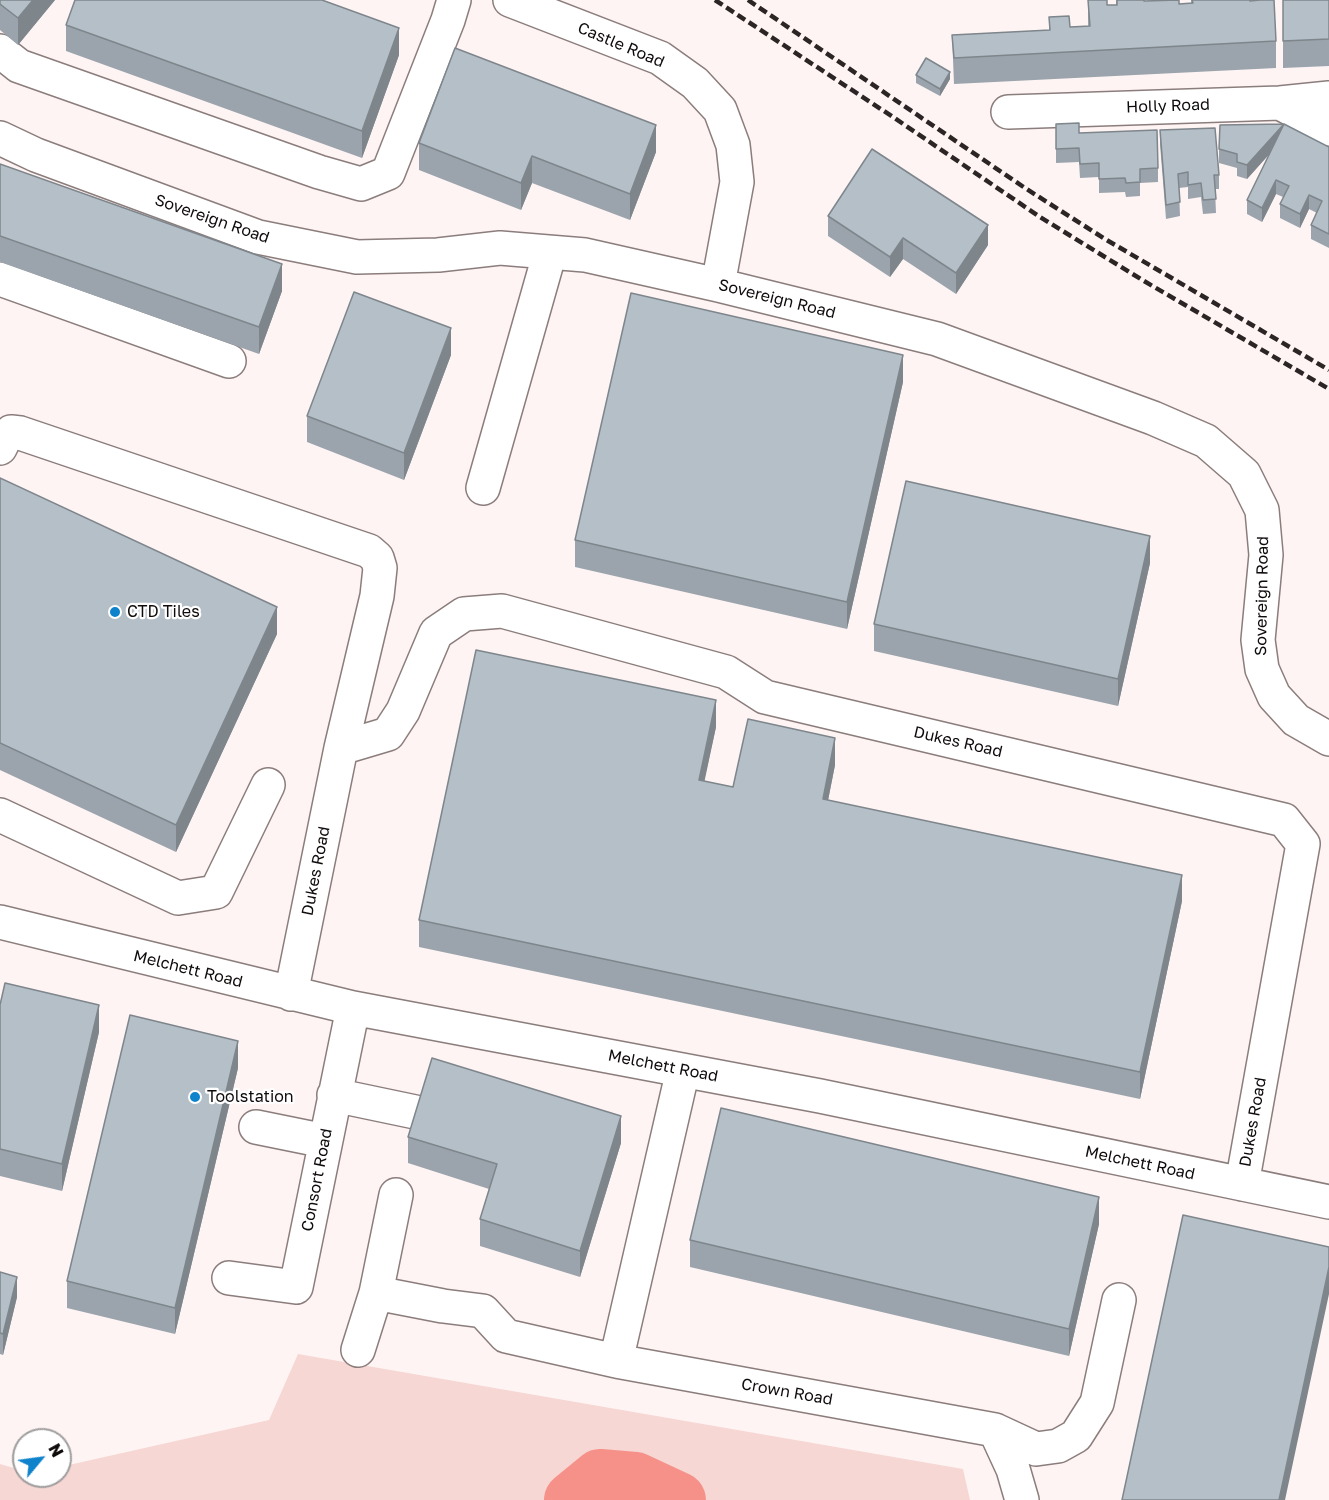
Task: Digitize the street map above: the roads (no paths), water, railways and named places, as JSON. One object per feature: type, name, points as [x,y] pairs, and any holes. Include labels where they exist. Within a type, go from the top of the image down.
[{"type":"street","points":[[0,51],[19,66],[318,172],[362,184],[388,173],[454,0]]},
{"type":"street","name":"Castle Road","points":[[510,0],[660,58],[695,83],[720,110],[733,145],[737,182],[718,285]]},
{"type":"street","name":"Holly Road","points":[[1008,112],[1280,103],[1329,98]]},
{"type":"street","points":[[1280,103],[1329,129]]},
{"type":"street","name":"Sovereign Road","points":[[0,138],[36,155],[258,237],[357,257],[438,255],[500,248],[585,255],[937,339],[1153,418],[1206,441],[1244,474],[1262,510],[1266,555],[1258,640],[1262,669],[1274,696],[1296,720],[1329,739]]},
{"type":"street","points":[[483,488],[550,252]]},
{"type":"street","points":[[0,279],[229,361]]},
{"type":"street","name":"Dukes Road","points":[[0,448],[11,432],[20,433],[369,551],[377,558],[380,568],[377,596],[341,748],[291,994]]},
{"type":"street","name":"Dukes Road","points":[[341,748],[388,734],[403,711],[436,633],[464,614],[502,612],[726,672],[765,697],[1284,820],[1303,844],[1242,1184]]},
{"type":"street","points":[[0,815],[178,898],[216,892],[268,785]]},
{"type":"street","name":"Melchett Road","points":[[0,922],[353,1008],[820,1096],[1329,1202]]},
{"type":"street","name":"Consort Road","points":[[229,1278],[296,1287],[353,1008]]},
{"type":"street","points":[[616,1361],[683,1070]]},
{"type":"street","points":[[334,1095],[420,1113]]},
{"type":"street","points":[[256,1127],[325,1141]]},
{"type":"street","points":[[358,1350],[376,1293],[396,1195]]},
{"type":"street","name":"Crown Road","points":[[376,1293],[483,1311],[506,1336],[616,1361],[994,1430],[1036,1449],[1058,1446],[1076,1436],[1097,1403],[1119,1300]]},
{"type":"street","points":[[994,1430],[1013,1469],[1022,1500]]},
{"type":"waterway","points":[[572,1500],[600,1477],[635,1480],[678,1500]]},
{"type":"railway","points":[[715,0],[1040,217],[1144,281],[1329,389]]},
{"type":"railway","points":[[748,0],[1025,188],[1105,239],[1329,370]]},
{"type":"place","name":"CTD Tiles","points":[[115,612]]},
{"type":"place","name":"Toolstation","points":[[195,1097]]}]
